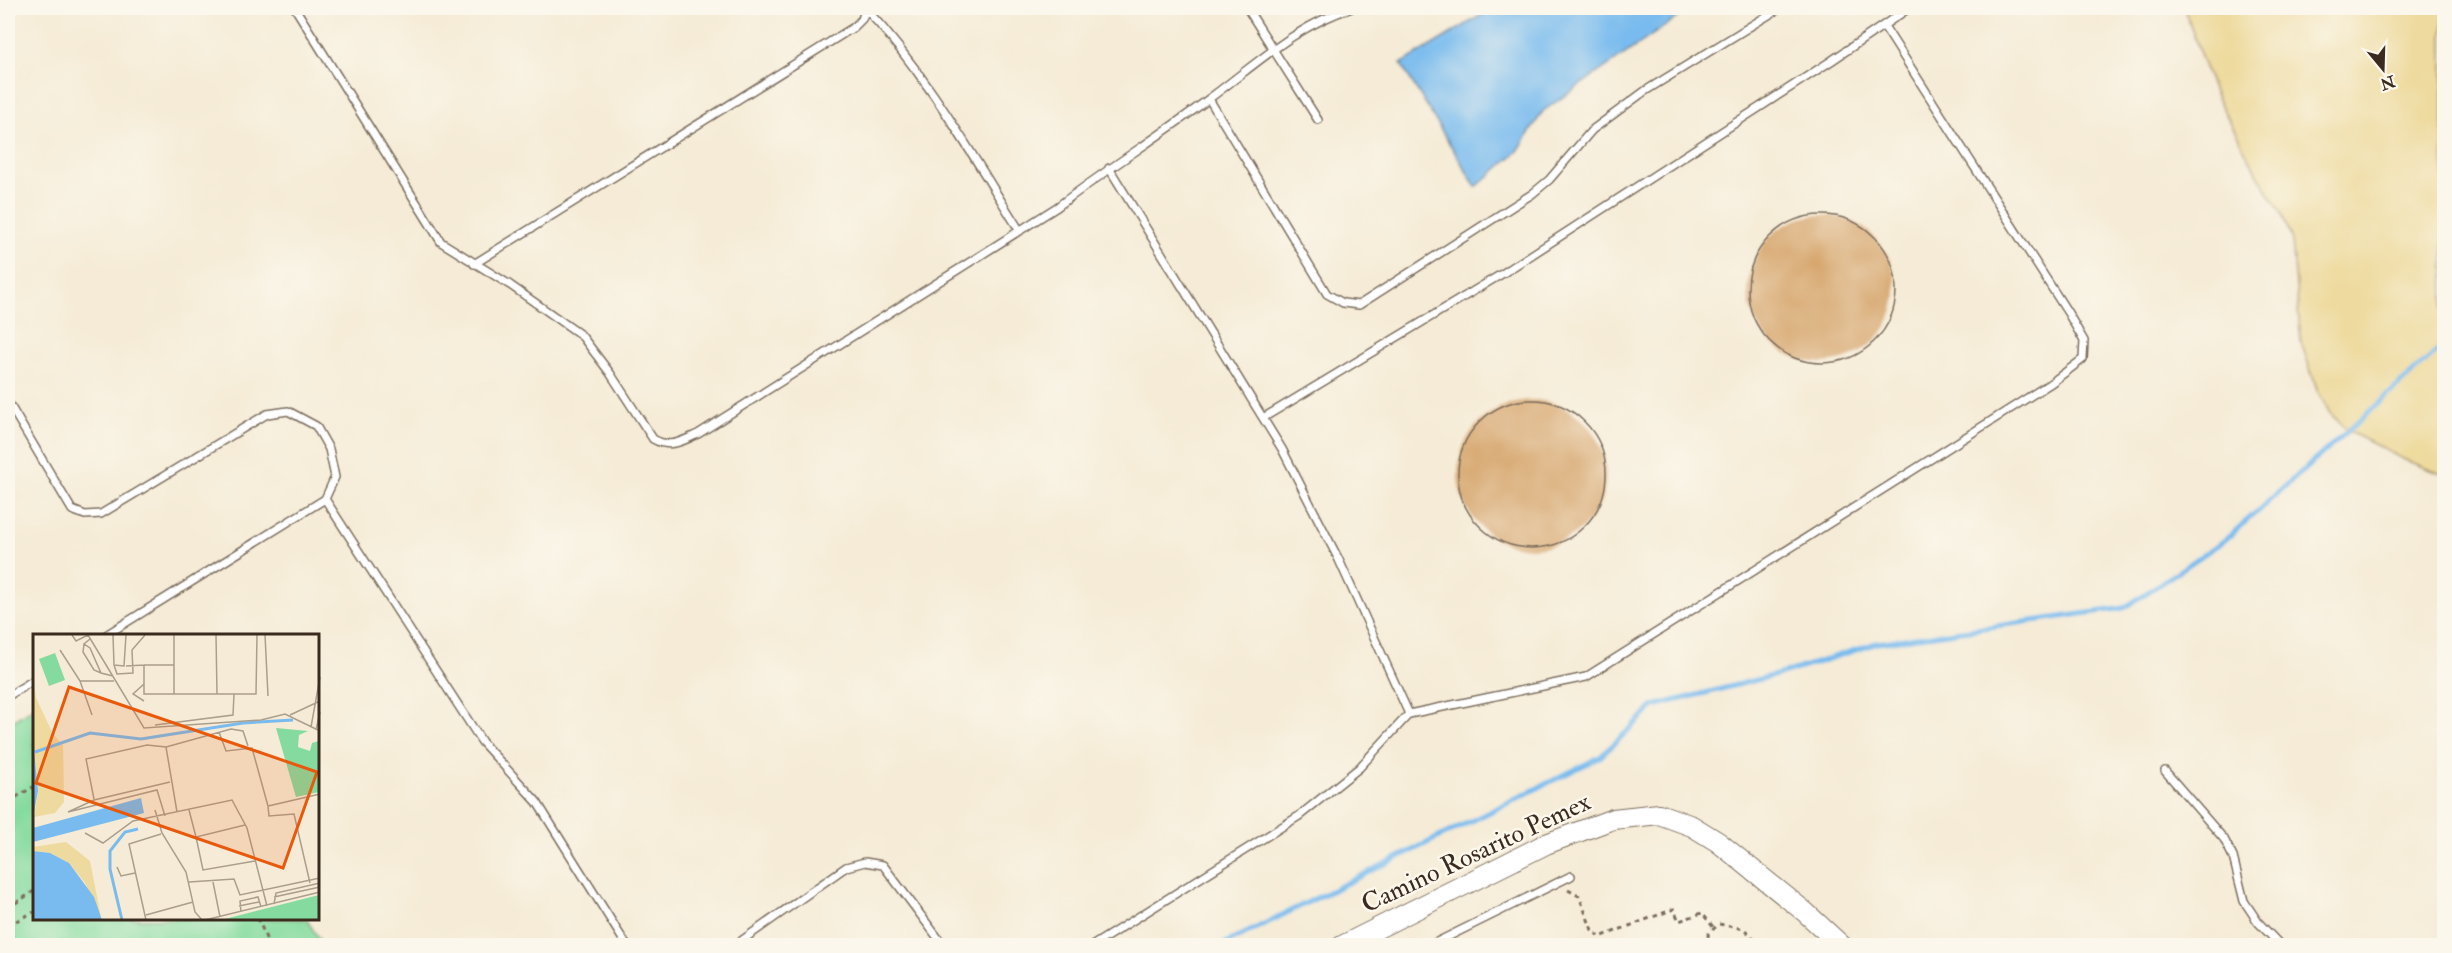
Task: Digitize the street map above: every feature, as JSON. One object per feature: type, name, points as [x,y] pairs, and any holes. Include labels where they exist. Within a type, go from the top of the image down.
[{"type":"street","name":"Camino Rosarito Pemex","points":[[1342,945],[1546,844],[1613,819],[1659,814],[1692,826],[1718,842],[1842,945]]},
{"type":"lane","points":[[295,8],[426,222],[441,242],[510,285],[581,335],[610,373],[653,439],[663,445],[672,445],[698,434],[1020,231],[1209,99],[1274,48],[1313,23],[1352,8]]},
{"type":"lane","points":[[474,264],[854,27],[862,19],[866,8],[891,36],[929,88],[1020,231]]},
{"type":"lane","points":[[1247,8],[1318,120]]},
{"type":"lane","points":[[1209,99],[1327,294],[1343,303],[1359,304],[1532,194],[1549,180],[1592,130],[1645,92],[1780,8]]},
{"type":"lane","points":[[1263,418],[1505,272],[1910,8]]},
{"type":"lane","points":[[1092,945],[1299,816],[1359,768],[1409,714],[1586,676],[2051,383],[2083,359],[2084,341],[2068,313],[1884,26]]},
{"type":"lane","points":[[1109,168],[1263,418],[1339,560],[1409,714]]},
{"type":"lane","points":[[8,402],[72,510],[85,515],[101,514],[267,414],[288,411],[316,426],[329,449],[335,477],[325,499],[108,634]]},
{"type":"lane","points":[[325,499],[483,742],[537,802],[627,945]]},
{"type":"lane","points":[[8,696],[33,681]]},
{"type":"lane","points":[[2164,771],[2223,839],[2233,857],[2244,901],[2258,922],[2281,945]]},
{"type":"lane","points":[[734,945],[846,867],[865,862],[883,865],[944,945]]},
{"type":"lane","points":[[1429,945],[1571,876]]},
{"type":"path","points":[[8,802],[33,787]]},
{"type":"path","points":[[1556,883],[1579,896],[1592,930],[1600,937],[1674,909],[1679,921],[1702,913],[1714,928]]},
{"type":"path","points":[[8,905],[33,892]]},
{"type":"path","points":[[8,925],[33,912]]},
{"type":"path","points":[[259,920],[269,945]]},
{"type":"path","points":[[1709,945],[1708,934],[1719,924],[1744,929],[1762,945]]},
{"type":"green space","points":[[33,708],[33,920],[307,920],[323,945],[8,945],[8,724]]},
{"type":"sand","points":[[2184,8],[2443,8],[2444,475],[2405,460],[2348,431],[2330,413],[2318,392],[2301,342],[2292,240],[2283,216],[2257,173],[2213,90]]},
{"type":"water","points":[[1493,8],[1691,8],[1543,111],[1518,151],[1476,187],[1401,64]]},
{"type":"building","points":[[1822,215],[1850,221],[1874,237],[1890,261],[1896,289],[1890,317],[1874,341],[1850,357],[1822,363],[1794,357],[1770,341],[1754,317],[1748,289],[1754,261],[1770,237],[1794,221]]},
{"type":"building","points":[[1532,400],[1560,406],[1584,422],[1600,446],[1606,474],[1600,502],[1584,526],[1560,542],[1532,548],[1504,542],[1480,526],[1464,502],[1458,474],[1464,446],[1480,422],[1504,406]]},
{"type":"waterway","points":[[1220,946],[1600,757],[1654,706],[1788,672],[1877,643],[2124,608],[2225,540],[2444,345]]}]
